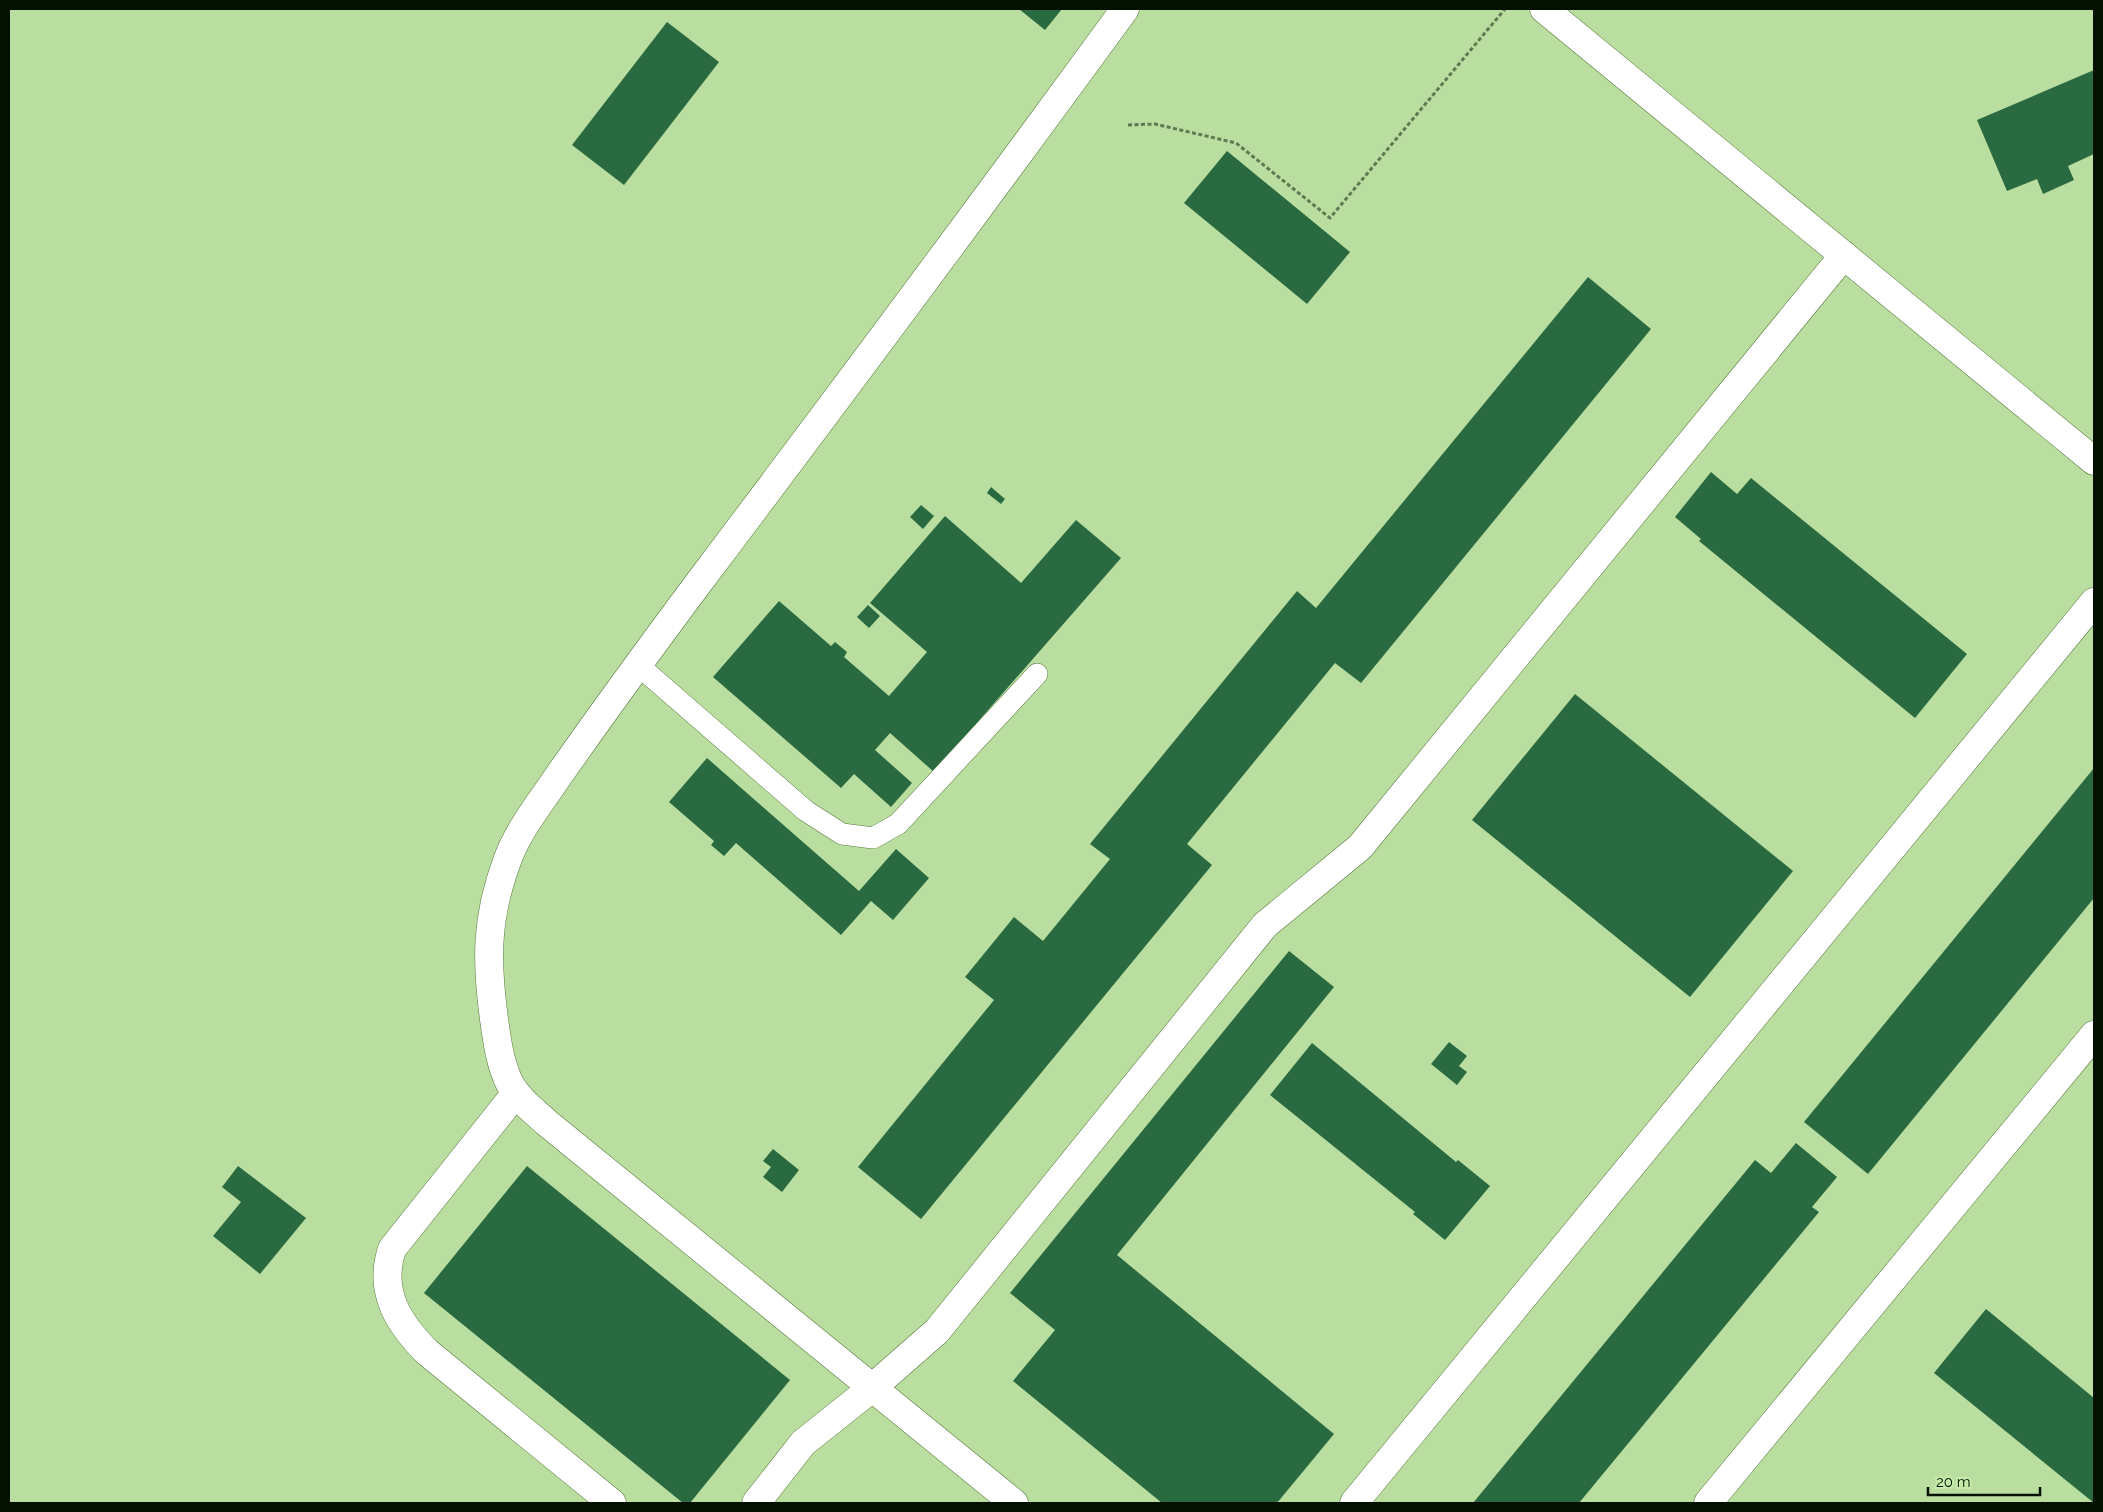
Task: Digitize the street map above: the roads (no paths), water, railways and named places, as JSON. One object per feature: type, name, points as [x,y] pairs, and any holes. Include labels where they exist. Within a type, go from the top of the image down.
[{"type":"street","points":[[1014,1503],[547,1123],[516,1093],[502,1063],[496,1037],[489,979],[488,941],[495,896],[509,856],[529,819],[605,709],[965,228],[1125,9]]},
{"type":"street","points":[[1544,9],[2094,461]]},
{"type":"street","points":[[756,1503],[803,1443],[872,1388],[937,1331],[1265,925],[1360,847],[1844,255]]},
{"type":"street","points":[[1354,1503],[2094,602]]},
{"type":"street","points":[[1708,1503],[2094,1035]]},
{"type":"street","points":[[516,1093],[392,1249],[387,1271],[390,1297],[410,1335],[428,1352],[612,1503]]},
{"type":"lane","points":[[638,665],[806,811],[842,834],[873,838],[898,824],[1037,674]]}]
